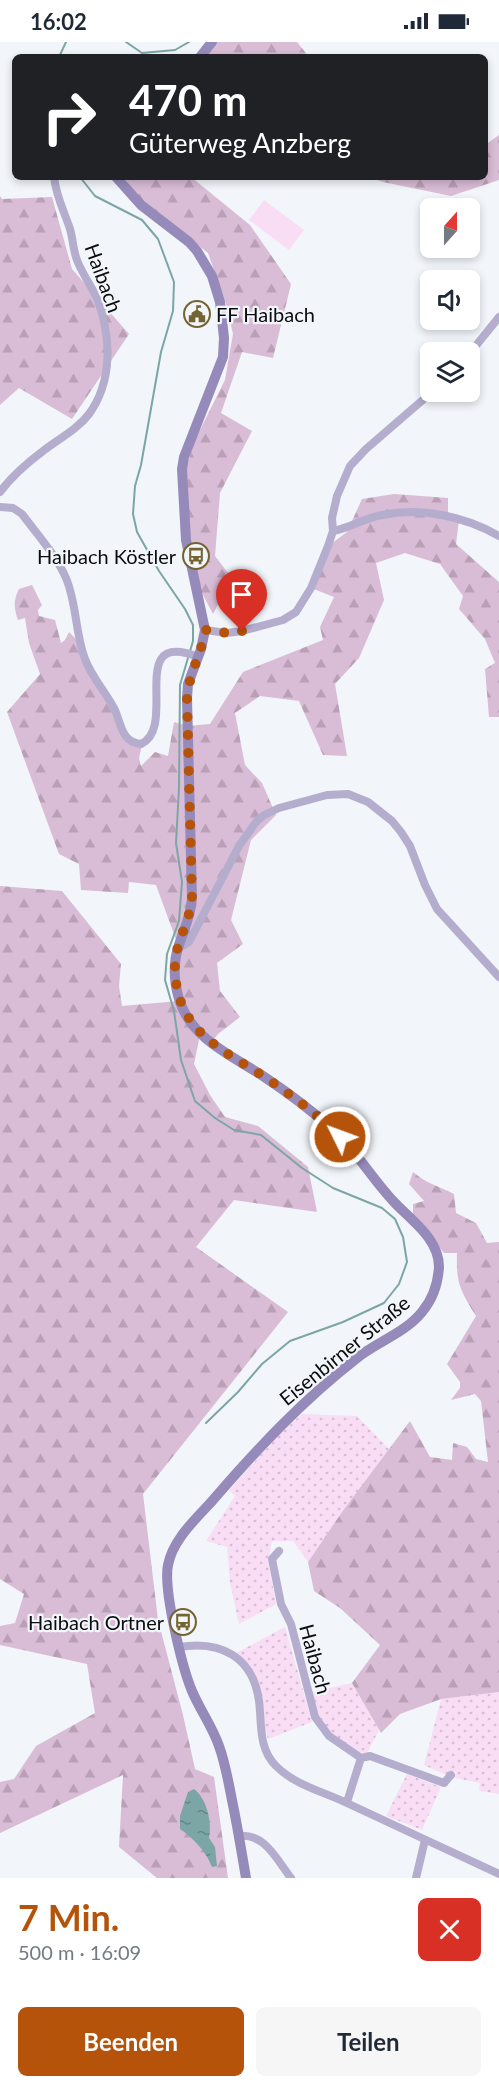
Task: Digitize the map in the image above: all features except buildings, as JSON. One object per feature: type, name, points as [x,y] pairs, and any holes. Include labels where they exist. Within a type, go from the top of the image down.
[{"type":"main road","points":[[202,54],[212,42]]},
{"type":"main road","name":"Eisenbirner Straße","points":[[119,180],[141,205],[197,250],[212,276],[220,302],[224,338],[223,357],[184,458],[183,469],[186,540],[206,630],[192,655],[188,684],[191,909],[189,921],[178,945],[175,961],[178,995],[184,1012],[200,1034],[306,1107],[340,1137],[384,1192],[426,1235],[436,1252],[439,1268],[434,1290],[422,1313],[357,1358],[273,1432],[176,1543],[171,1553],[166,1574],[179,1647],[192,1692],[220,1747],[246,1878]]},
{"type":"street","name":"Haibach","points":[[0,492],[28,462],[75,428],[88,415],[102,388],[107,368],[107,348],[101,311],[76,259],[55,180]]},
{"type":"street","points":[[479,342],[499,317]]},
{"type":"street","points":[[206,630],[235,633],[291,617],[301,606],[311,588],[333,531],[332,518],[337,495],[350,466],[366,449],[420,402]]},
{"type":"street","points":[[0,507],[13,508],[22,514],[65,576],[85,660],[114,709],[122,730],[133,742],[141,744],[147,741],[155,728],[157,717],[155,674],[160,661],[168,653],[192,655]]},
{"type":"street","points":[[333,531],[381,515],[417,514],[463,519],[499,536]]},
{"type":"street","points":[[178,945],[183,946],[189,942],[239,846],[256,822],[264,815],[304,800],[339,793],[368,802],[392,821],[413,853],[437,909],[499,977]]},
{"type":"street","name":"Haibach","points":[[279,1551],[272,1559],[281,1604],[291,1624],[315,1717],[329,1736],[361,1758],[376,1757],[444,1783],[452,1775]]},
{"type":"street","points":[[179,1647],[205,1645],[219,1648],[234,1656],[249,1674],[256,1691],[261,1737],[272,1760],[285,1773],[295,1780],[499,1874]]},
{"type":"street","points":[[347,1802],[361,1758]]},
{"type":"street","points":[[239,1836],[254,1836],[263,1842],[291,1878]]},
{"type":"street","points":[[416,1878],[424,1840]]},
{"type":"shaded area","points":[[264,200],[304,230],[289,250],[249,220]]},
{"type":"shaded area","points":[[302,1414],[357,1416],[390,1450],[342,1512],[308,1562],[293,1541],[272,1541],[268,1561],[276,1604],[239,1624],[230,1583],[227,1547],[206,1541],[235,1496],[229,1490],[280,1434]]},
{"type":"shaded area","points":[[285,1627],[312,1722],[268,1739],[248,1667],[236,1653]]},
{"type":"shaded area","points":[[352,1683],[379,1730],[367,1753],[355,1752],[332,1734],[319,1720],[312,1692]]},
{"type":"shaded area","points":[[499,1692],[499,1794],[479,1791],[480,1783],[455,1778],[456,1772],[451,1771],[446,1775],[424,1765],[441,1699]]},
{"type":"shaded area","points":[[407,1774],[441,1787],[422,1830],[386,1816]]},
{"type":"green space","points":[[214,42],[297,42],[307,54],[208,54]]},
{"type":"green space","points":[[499,135],[499,180],[451,196],[377,180],[488,180],[488,143]]},
{"type":"green space","points":[[126,180],[195,180],[250,225],[291,284],[273,358],[242,352],[221,413],[252,431],[220,493],[215,556],[232,578],[213,614],[200,589],[191,549],[186,468],[195,440],[225,380],[233,334],[226,304],[208,253],[136,196]]},
{"type":"green space","points":[[0,196],[2,199],[52,197],[72,269],[129,334],[72,419],[19,388],[0,405]]},
{"type":"green space","points":[[394,494],[448,498],[448,516],[459,520],[456,544],[499,582],[499,717],[489,717],[485,669],[495,663],[485,639],[459,609],[463,596],[440,564],[405,553],[376,563],[384,600],[359,658],[335,684],[347,756],[323,755],[299,701],[260,696],[235,713],[245,765],[262,783],[276,815],[251,840],[231,920],[243,944],[217,963],[220,991],[240,1017],[218,1034],[211,1043],[200,1035],[194,1064],[210,1095],[225,1117],[258,1126],[308,1167],[317,1212],[234,1200],[196,1247],[288,1312],[143,1494],[158,1620],[195,1769],[214,1777],[228,1878],[157,1878],[119,1847],[123,1775],[0,1833],[0,1782],[14,1779],[36,1746],[95,1713],[87,1664],[0,1645],[0,1626],[15,1623],[24,1594],[0,1579],[0,886],[62,891],[121,964],[119,986],[122,1006],[179,1001],[178,945],[156,885],[129,882],[128,893],[81,890],[79,864],[59,854],[7,712],[40,674],[29,643],[25,618],[18,620],[15,601],[19,589],[32,585],[42,605],[38,610],[39,616],[55,620],[61,643],[69,632],[79,642],[131,740],[143,741],[139,758],[141,766],[155,752],[168,756],[174,722],[188,726],[210,724],[243,672],[323,640],[320,627],[334,597],[311,588],[331,544],[347,532],[362,499]]},
{"type":"green space","points":[[413,1172],[454,1194],[456,1213],[476,1223],[487,1243],[499,1242],[499,1692],[441,1699],[400,1714],[381,1733],[352,1683],[380,1645],[340,1608],[314,1591],[308,1562],[410,1421],[430,1457],[452,1460],[453,1443],[467,1447],[476,1459],[488,1462],[481,1401],[475,1394],[451,1400],[460,1388],[460,1382],[447,1364],[476,1316],[460,1286],[457,1253],[444,1253],[413,1215],[413,1204],[424,1201],[409,1184]]},
{"type":"water","points":[[194,1789],[208,1811],[209,1838],[215,1847],[217,1866],[212,1867],[199,1845],[180,1829],[180,1816],[188,1792]]},
{"type":"waterway","points":[[60,54],[66,42]]},
{"type":"waterway","points":[[126,42],[142,53],[175,50],[189,42]]},
{"type":"waterway","points":[[82,180],[95,196],[142,220],[158,239],[174,282],[173,311],[161,352],[141,465],[135,486],[133,514],[137,532],[193,625],[193,641],[180,685],[176,843],[182,882],[179,921],[167,954],[165,980],[174,1011],[181,1060],[195,1101],[215,1118],[234,1130],[261,1135],[302,1168],[333,1188],[382,1208],[395,1219],[403,1237],[407,1262],[399,1284],[384,1303],[343,1322],[290,1341],[262,1364],[238,1392],[206,1423]]},
{"type":"place","name":"FF Haibach","points":[[197,314]]},
{"type":"place","name":"Haibach Köstler","points":[[196,556]]},
{"type":"place","name":"Haibach Ortner","points":[[183,1622]]},
{"type":"route","points":[[242,631],[227,633],[206,630],[188,684],[189,843],[192,898],[189,921],[178,945],[175,961],[178,995],[184,1012],[200,1034],[306,1107],[340,1137]]}]
